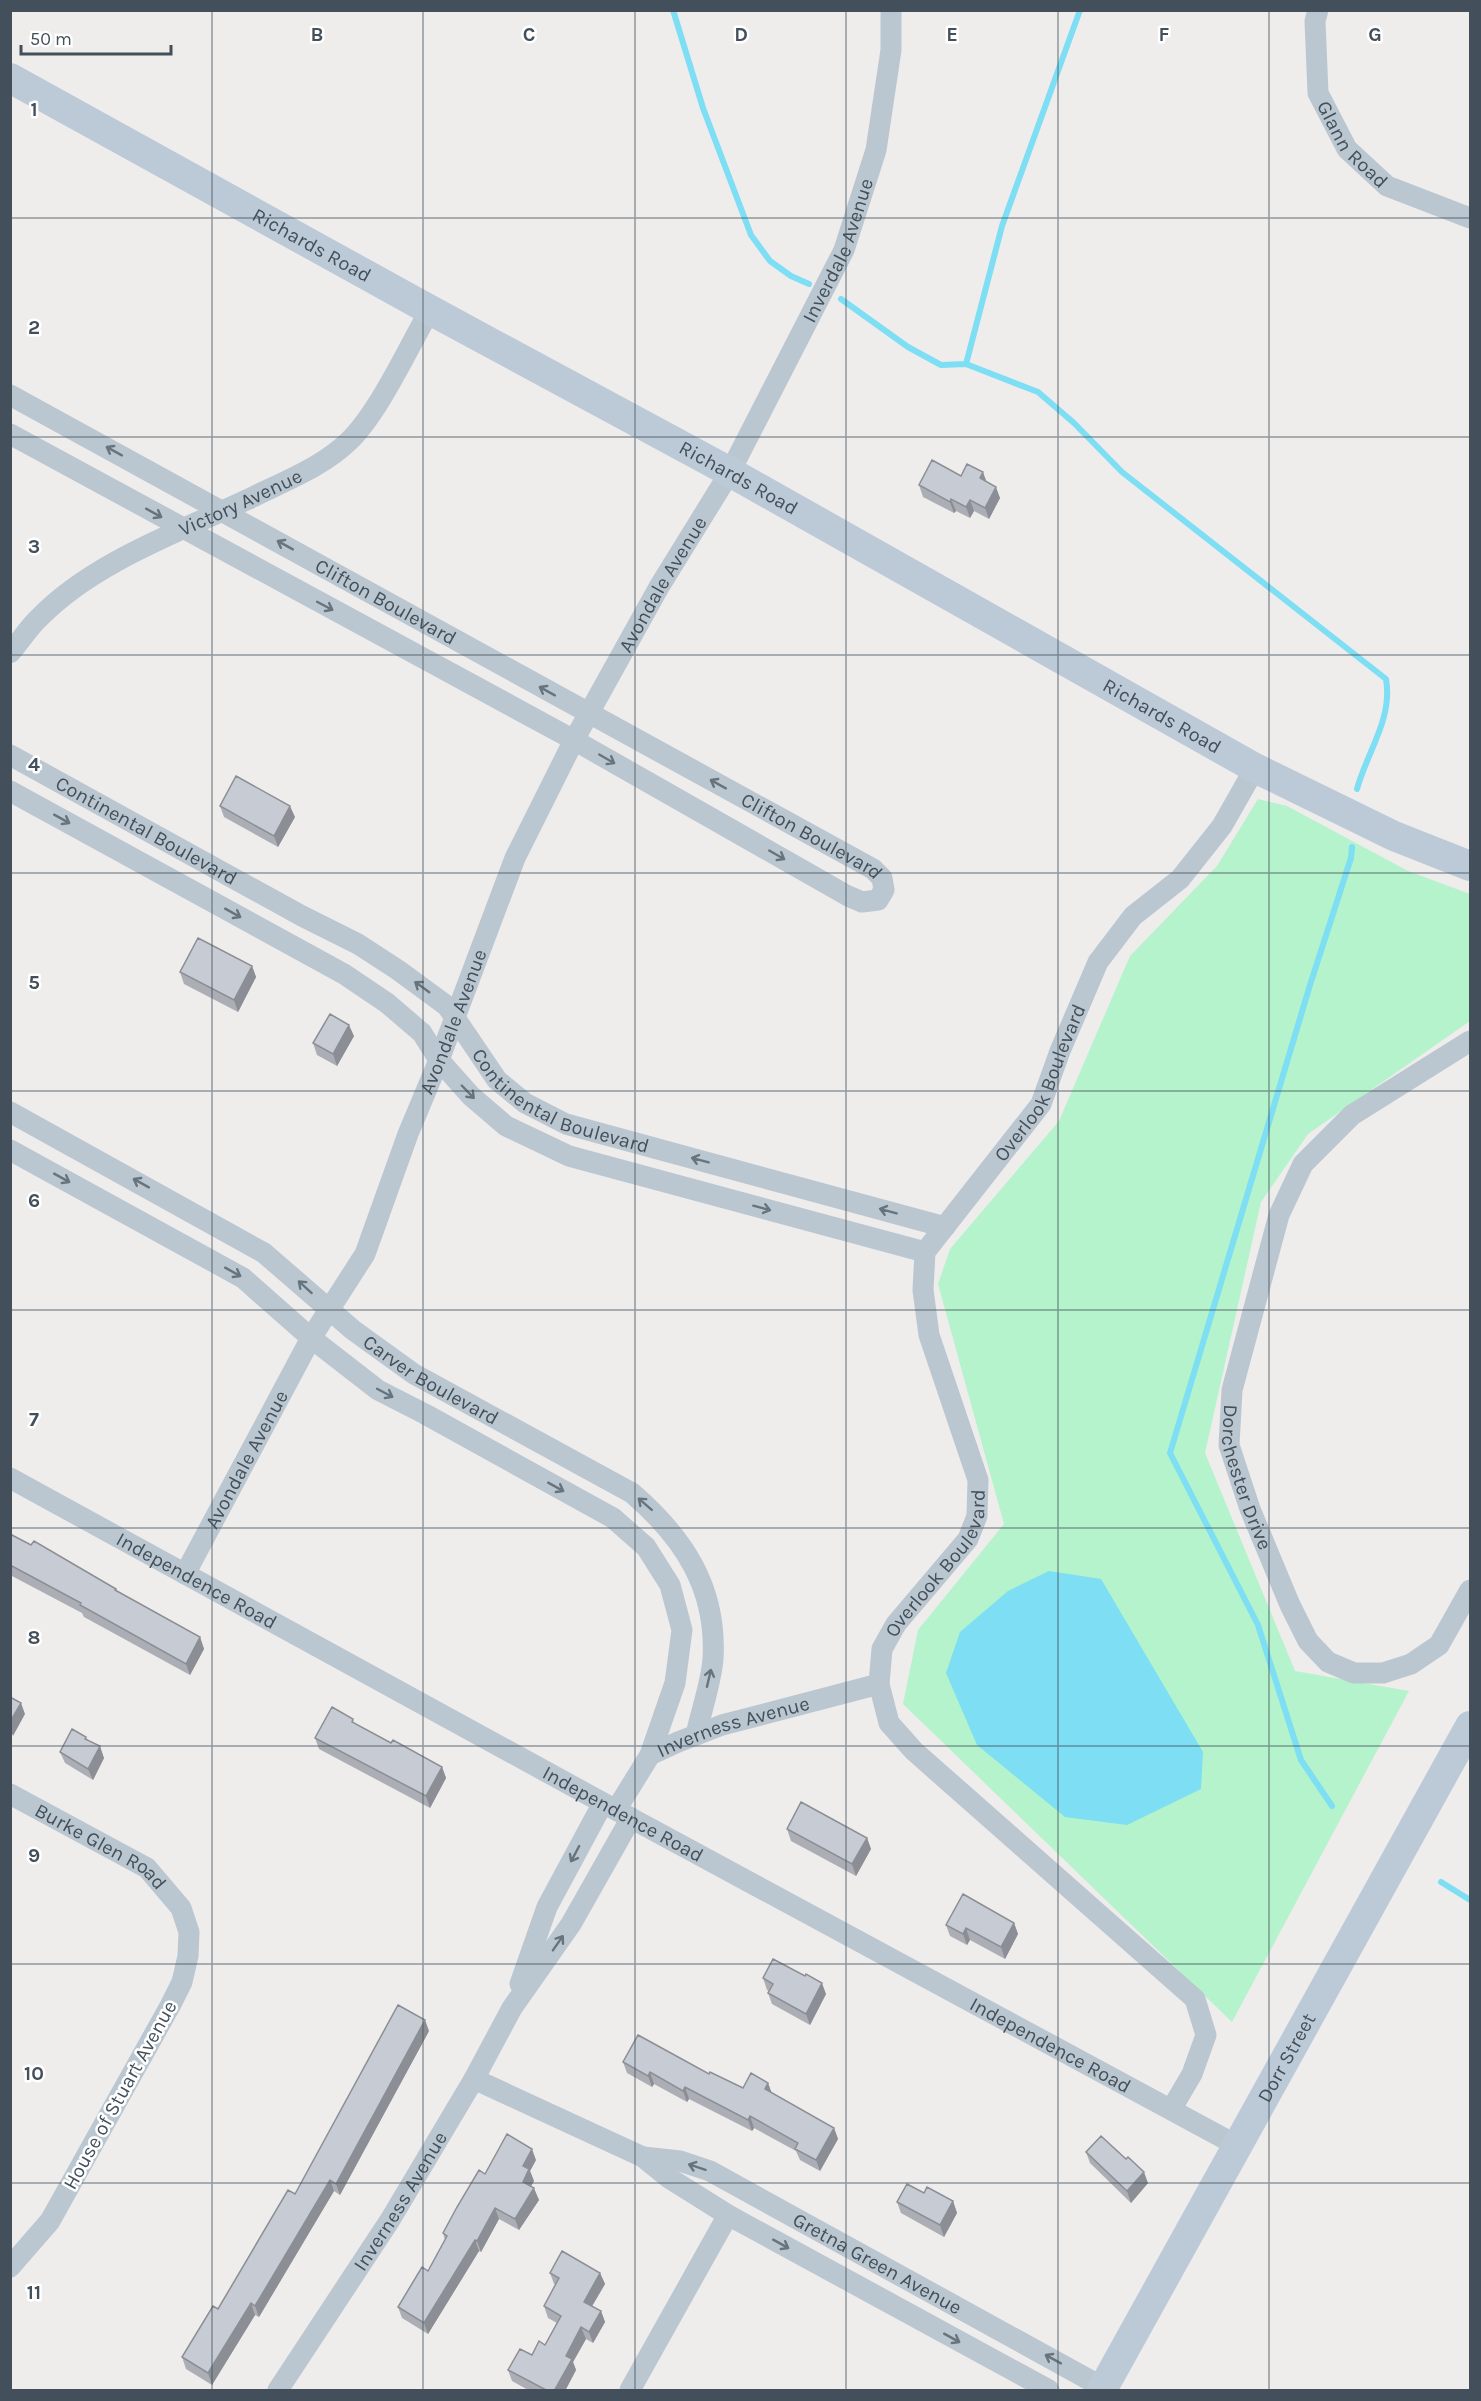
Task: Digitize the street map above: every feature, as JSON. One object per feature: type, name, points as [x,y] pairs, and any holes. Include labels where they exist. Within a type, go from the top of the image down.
[{"type":"street","name":"Inverdale Avenue","points":[[730,472],[812,314],[852,227],[876,150],[891,50],[891,10]]},
{"type":"street","name":"Glann Road","points":[[1318,10],[1315,21],[1318,93],[1347,149],[1388,186],[1470,218]]},
{"type":"street","name":"Richards Road","points":[[10,78],[430,310],[730,472],[1255,768],[1394,836],[1470,866]]},
{"type":"street","name":"Victory Avenue","points":[[10,653],[38,618],[78,585],[154,540],[184,530],[315,467],[349,441],[375,407],[430,310]]},
{"type":"street","name":"Clifton Boulevard","points":[[10,395],[873,869],[882,878],[884,890],[882,894],[878,900],[862,902],[848,896],[574,740],[10,434]]},
{"type":"street","name":"Avondale Avenue","points":[[184,1574],[310,1338],[365,1254],[408,1134],[439,1060],[516,858],[574,740],[659,587],[730,472]]},
{"type":"street","name":"Continental Boulevard","points":[[10,755],[291,910],[358,944],[429,991],[447,1006],[497,1080],[525,1103],[566,1124],[945,1227]]},
{"type":"street","name":"Overlook Boulevard","points":[[1172,2108],[1192,2074],[1206,2035],[1195,1999],[914,1751],[889,1723],[879,1684],[882,1649],[896,1624],[968,1539],[977,1516],[978,1480],[929,1335],[923,1290],[925,1252],[1041,1104],[1060,1051],[1098,962],[1133,916],[1180,879],[1222,826],[1255,768]]},
{"type":"street","name":"Continental Boulevard","points":[[10,791],[344,975],[387,1003],[422,1033],[439,1060],[471,1096],[506,1126],[569,1156],[925,1252]]},
{"type":"street","name":"Dorchester Drive","points":[[1470,1041],[1352,1115],[1303,1164],[1279,1215],[1232,1390],[1229,1445],[1250,1509],[1290,1605],[1308,1641],[1328,1662],[1354,1673],[1383,1673],[1411,1664],[1439,1645],[1470,1590]]},
{"type":"street","name":"Carver Boulevard","points":[[10,1112],[264,1253],[353,1330],[414,1374],[632,1493],[673,1533],[693,1564],[713,1628],[713,1661],[696,1735]]},
{"type":"street","name":"Carver Boulevard","points":[[10,1150],[243,1278],[310,1338],[378,1390],[613,1518],[645,1547],[670,1585],[682,1630],[675,1683],[650,1755]]},
{"type":"street","name":"Independence Road","points":[[10,1478],[617,1810],[1172,2108],[1238,2146]]},
{"type":"street","name":"Inverness Avenue","points":[[512,2008],[547,1907],[617,1810],[650,1755],[722,1725],[879,1684]]},
{"type":"street","name":"Dorr Street","points":[[1103,2389],[1470,1726]]},
{"type":"street","name":"Burke Glen Road","points":[[10,1794],[147,1869],[181,1908]]},
{"type":"street","name":"Inverness Avenue","points":[[279,2391],[383,2230],[474,2079],[512,2008],[571,1924],[617,1810]]},
{"type":"street","name":"House of Stuart Avenue","points":[[10,2267],[50,2221],[182,1982],[188,1956],[189,1932],[181,1908]]},
{"type":"street","name":"Gretna Green Avenue","points":[[474,2079],[643,2157],[669,2178],[736,2220],[1049,2391]]},
{"type":"street","name":"Gretna Green Avenue","points":[[643,2157],[680,2161],[720,2177],[1103,2389]]},
{"type":"street","points":[[706,2202],[720,2177]]},
{"type":"street","points":[[630,2391],[736,2220],[759,2198]]},
{"type":"green space","points":[[1258,799],[1287,806],[1408,871],[1470,894],[1470,1021],[1308,1134],[1261,1202],[1205,1453],[1295,1671],[1409,1691],[1232,2022],[903,1704],[918,1630],[1004,1524],[938,1284],[950,1249],[1059,1121],[1130,956],[1217,866]]},
{"type":"water","points":[[1049,1571],[1101,1579],[1203,1752],[1201,1789],[1127,1825],[1065,1817],[977,1745],[946,1673],[960,1632],[1008,1591]]},
{"type":"building","points":[[932,460],[961,476],[967,464],[983,472],[980,478],[996,487],[985,508],[970,500],[966,507],[951,499],[950,502],[919,485]]},
{"type":"building","points":[[236,776],[290,806],[274,836],[220,806]]},
{"type":"building","points":[[198,938],[252,966],[234,1000],[180,972]]},
{"type":"building","points":[[330,1014],[349,1025],[333,1054],[313,1043]]},
{"type":"building","points":[[10,1534],[31,1545],[34,1541],[115,1590],[200,1637],[186,1664],[10,1565]]},
{"type":"building","points":[[10,1697],[21,1703],[10,1722]]},
{"type":"building","points":[[332,1707],[353,1719],[352,1722],[391,1743],[393,1740],[442,1767],[426,1796],[315,1738]]},
{"type":"building","points":[[72,1729],[86,1737],[85,1739],[100,1746],[88,1769],[60,1752]]},
{"type":"building","points":[[801,1802],[867,1838],[852,1864],[787,1829]]},
{"type":"building","points":[[963,1894],[1014,1923],[1001,1947],[966,1928],[963,1934],[946,1925]]},
{"type":"building","points":[[773,1959],[822,1983],[806,2014],[768,1993],[773,1984],[763,1978]]},
{"type":"building","points":[[398,2005],[425,2020],[336,2184],[330,2180],[255,2306],[251,2303],[208,2373],[182,2357],[213,2306],[218,2309],[288,2190],[295,2194]]},
{"type":"building","points":[[638,2035],[709,2074],[710,2072],[743,2088],[751,2073],[768,2083],[765,2089],[834,2128],[816,2160],[795,2149],[798,2143],[750,2116],[748,2120],[685,2087],[683,2091],[650,2072],[648,2076],[623,2062]]},
{"type":"building","points":[[507,2134],[532,2149],[523,2166],[529,2169],[523,2182],[534,2188],[515,2219],[495,2208],[477,2241],[475,2240],[424,2323],[398,2307],[422,2267],[428,2271],[447,2236],[443,2233],[457,2207],[479,2170],[485,2174]]},
{"type":"building","points":[[1101,2136],[1144,2172],[1127,2191],[1086,2152]]},
{"type":"building","points":[[907,2184],[924,2193],[927,2187],[953,2201],[940,2225],[897,2202]]},
{"type":"building","points":[[562,2251],[600,2273],[584,2302],[601,2311],[589,2332],[581,2327],[566,2356],[572,2359],[554,2391],[548,2391],[508,2370],[520,2349],[532,2355],[539,2341],[545,2345],[561,2316],[544,2306],[559,2278],[550,2273]]},
{"type":"waterway","points":[[673,10],[703,108],[751,235],[770,261],[791,276],[809,284]]},
{"type":"waterway","points":[[1080,10],[1002,226],[966,364],[1038,392],[1074,423],[1122,472],[1386,679],[1387,694],[1383,722],[1357,789]]},
{"type":"waterway","points":[[841,299],[908,347],[941,365],[966,364]]},
{"type":"waterway","points":[[1332,1806],[1301,1760],[1258,1625],[1170,1453],[1310,985],[1351,858],[1352,847]]},
{"type":"waterway","points":[[1441,1882],[1470,1900]]}]
